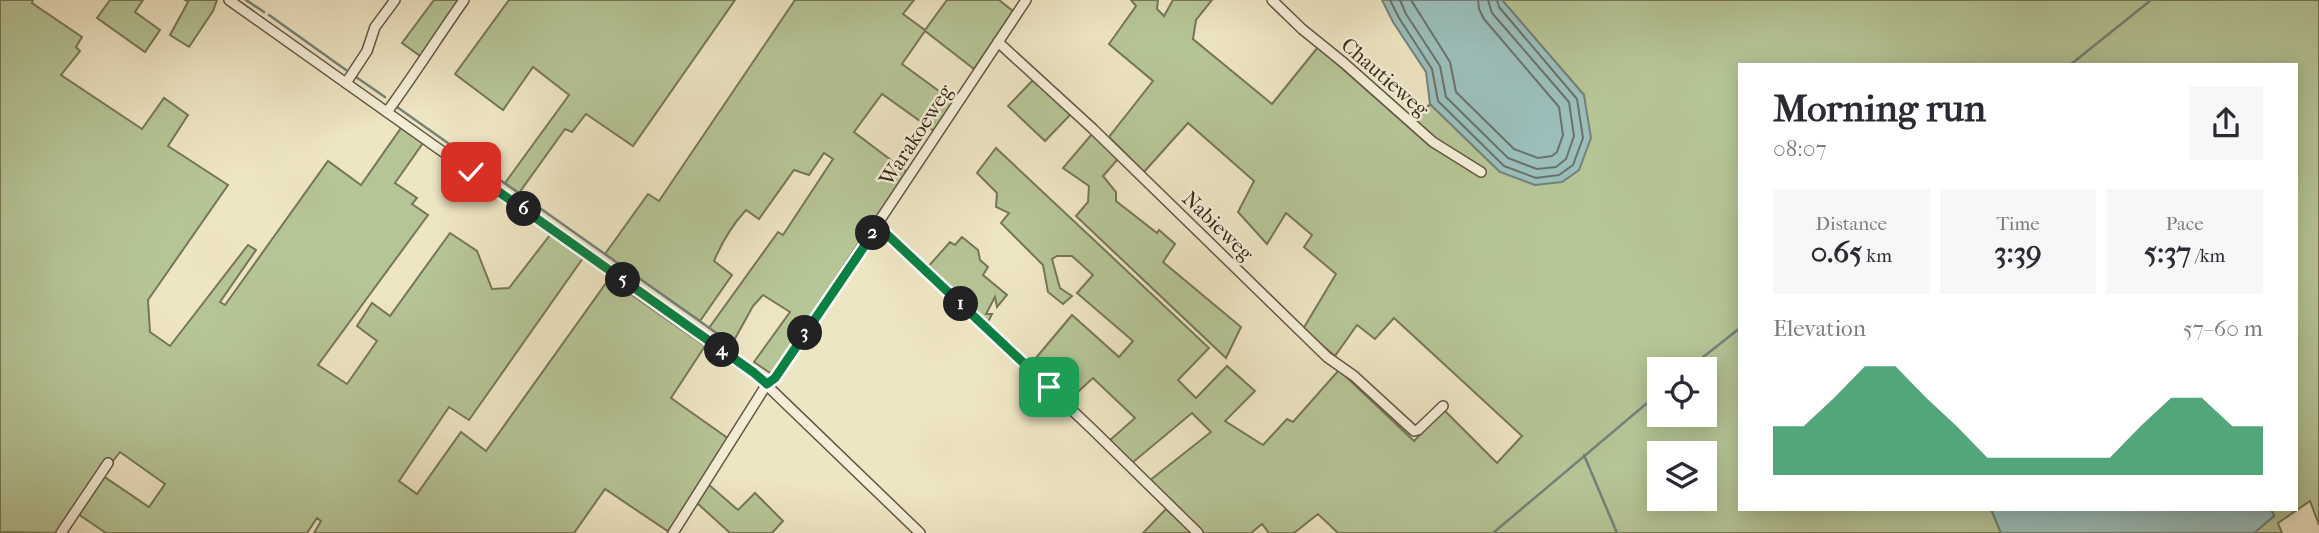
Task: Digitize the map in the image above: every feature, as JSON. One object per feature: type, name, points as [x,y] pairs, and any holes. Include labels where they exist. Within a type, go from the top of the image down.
[{"type":"street","points":[[229,0],[753,372],[920,533]]},
{"type":"street","points":[[346,83],[367,51],[375,27],[395,0]]},
{"type":"street","points":[[387,112],[464,0]]},
{"type":"street","name":"Warakoeweg","points":[[673,533],[767,384],[775,378],[878,226],[1026,0]]},
{"type":"street","name":"Chautieweg","points":[[1272,0],[1433,142],[1481,173]]},
{"type":"street","name":"Nabieweg","points":[[998,42],[1093,129],[1327,357],[1354,376],[1416,431],[1443,407]]},
{"type":"street","points":[[878,226],[1198,533]]},
{"type":"street","points":[[61,533],[108,463]]},
{"type":"green space","points":[[0,0],[33,0],[32,3],[82,37],[76,47],[80,51],[61,75],[142,129],[164,98],[188,115],[168,146],[228,185],[148,300],[150,332],[170,346],[248,245],[256,250],[220,302],[225,305],[328,161],[361,185],[401,128],[423,143],[395,183],[417,198],[412,204],[428,215],[318,365],[347,384],[377,341],[357,326],[372,303],[390,316],[450,233],[477,251],[492,289],[509,288],[550,235],[583,258],[469,420],[449,407],[399,481],[417,494],[461,432],[486,451],[609,279],[705,346],[671,398],[729,439],[669,532],[605,489],[574,533],[314,533],[321,521],[317,518],[307,533],[106,533],[78,514],[103,476],[149,507],[165,484],[120,452],[113,461],[108,458],[58,533],[0,532]]},
{"type":"green space","points":[[110,0],[143,0],[135,12],[160,30],[145,52],[97,18]]},
{"type":"green space","points":[[185,0],[217,0],[213,11],[189,47],[170,35],[188,2]]},
{"type":"green space","points":[[434,0],[460,0],[423,58],[402,43]]},
{"type":"green space","points":[[509,0],[735,0],[633,146],[586,114],[572,132],[565,129],[519,193],[505,183],[569,95],[533,67],[503,110],[455,74]]},
{"type":"green space","points":[[795,0],[914,0],[903,14],[925,30],[947,0],[999,0],[1013,11],[974,69],[925,31],[902,64],[954,102],[934,131],[882,94],[854,132],[908,173],[776,371],[770,373],[754,362],[790,312],[763,295],[753,306],[732,344],[709,328],[778,232],[783,235],[833,159],[824,153],[809,175],[794,170],[759,219],[746,210],[741,216],[714,261],[732,275],[700,321],[605,254],[648,194],[659,201]]},
{"type":"green space","points":[[1131,0],[1158,0],[1157,9],[1164,16],[1173,0],[1212,0],[1196,20],[1193,39],[1272,104],[1318,47],[1430,146],[1482,176],[1433,140],[1414,122],[1430,104],[1500,172],[1584,95],[1502,0],[2319,0],[2319,525],[2310,501],[2298,509],[2298,63],[1738,63],[1738,511],[1992,511],[2001,533],[1338,533],[1318,514],[1294,533],[1269,533],[1262,524],[1251,533],[1202,533],[1149,481],[1211,432],[1192,413],[1132,463],[1109,441],[1135,418],[1093,378],[1068,401],[1030,365],[1072,315],[1119,357],[1133,341],[1077,293],[1093,275],[1072,256],[1057,256],[1052,259],[1060,288],[1072,296],[1063,304],[1048,292],[1043,265],[1001,223],[1009,213],[996,207],[997,193],[977,173],[996,148],[1209,348],[1178,380],[1196,398],[1227,366],[1255,391],[1225,421],[1263,445],[1287,419],[1293,422],[1339,370],[1414,441],[1444,410],[1497,463],[1522,436],[1394,318],[1375,339],[1357,325],[1335,356],[1303,329],[1336,274],[1304,247],[1312,235],[1286,213],[1267,244],[1238,212],[1254,181],[1188,123],[1144,172],[1109,137],[1153,81],[1109,44],[1136,6]]},
{"type":"green space","points":[[1034,79],[1071,114],[1045,141],[1008,106]]},
{"type":"green space","points":[[1092,134],[1118,159],[1103,176],[1116,192],[1116,201],[1175,244],[1163,262],[1241,327],[1226,358],[1076,216],[1088,202],[1089,186],[1063,168]]},
{"type":"green space","points":[[962,237],[978,250],[980,260],[988,267],[983,275],[1007,295],[997,307],[995,297],[986,314],[992,314],[987,324],[927,268],[950,242],[955,245]]},
{"type":"green space","points":[[708,484],[738,510],[755,493],[783,521],[772,533],[730,533],[697,503]]},
{"type":"green space","points":[[1166,509],[1192,533],[1143,533]]},
{"type":"green space","points":[[2272,511],[2295,511],[2278,523],[2282,533],[2254,533],[2274,516]]},
{"type":"water","points":[[1382,0],[1502,0],[1584,95],[1591,138],[1579,170],[1562,182],[1535,185],[1500,172],[1430,104],[1426,72]]},
{"type":"water","points":[[1992,511],[2272,511],[2274,516],[2254,533],[2001,533]]},
{"type":"waterway","points":[[246,0],[264,12]]},
{"type":"waterway","points":[[2072,63],[2151,0]]},
{"type":"waterway","points":[[269,15],[346,70]]},
{"type":"waterway","points":[[356,77],[385,97]]},
{"type":"waterway","points":[[397,107],[732,344]]},
{"type":"waterway","points":[[1703,357],[1738,330]]},
{"type":"waterway","points":[[1493,533],[1647,403]]},
{"type":"waterway","points":[[1584,455],[1617,533]]},
{"type":"route","points":[[471,172],[767,384],[775,378],[878,226],[1049,387]]}]
